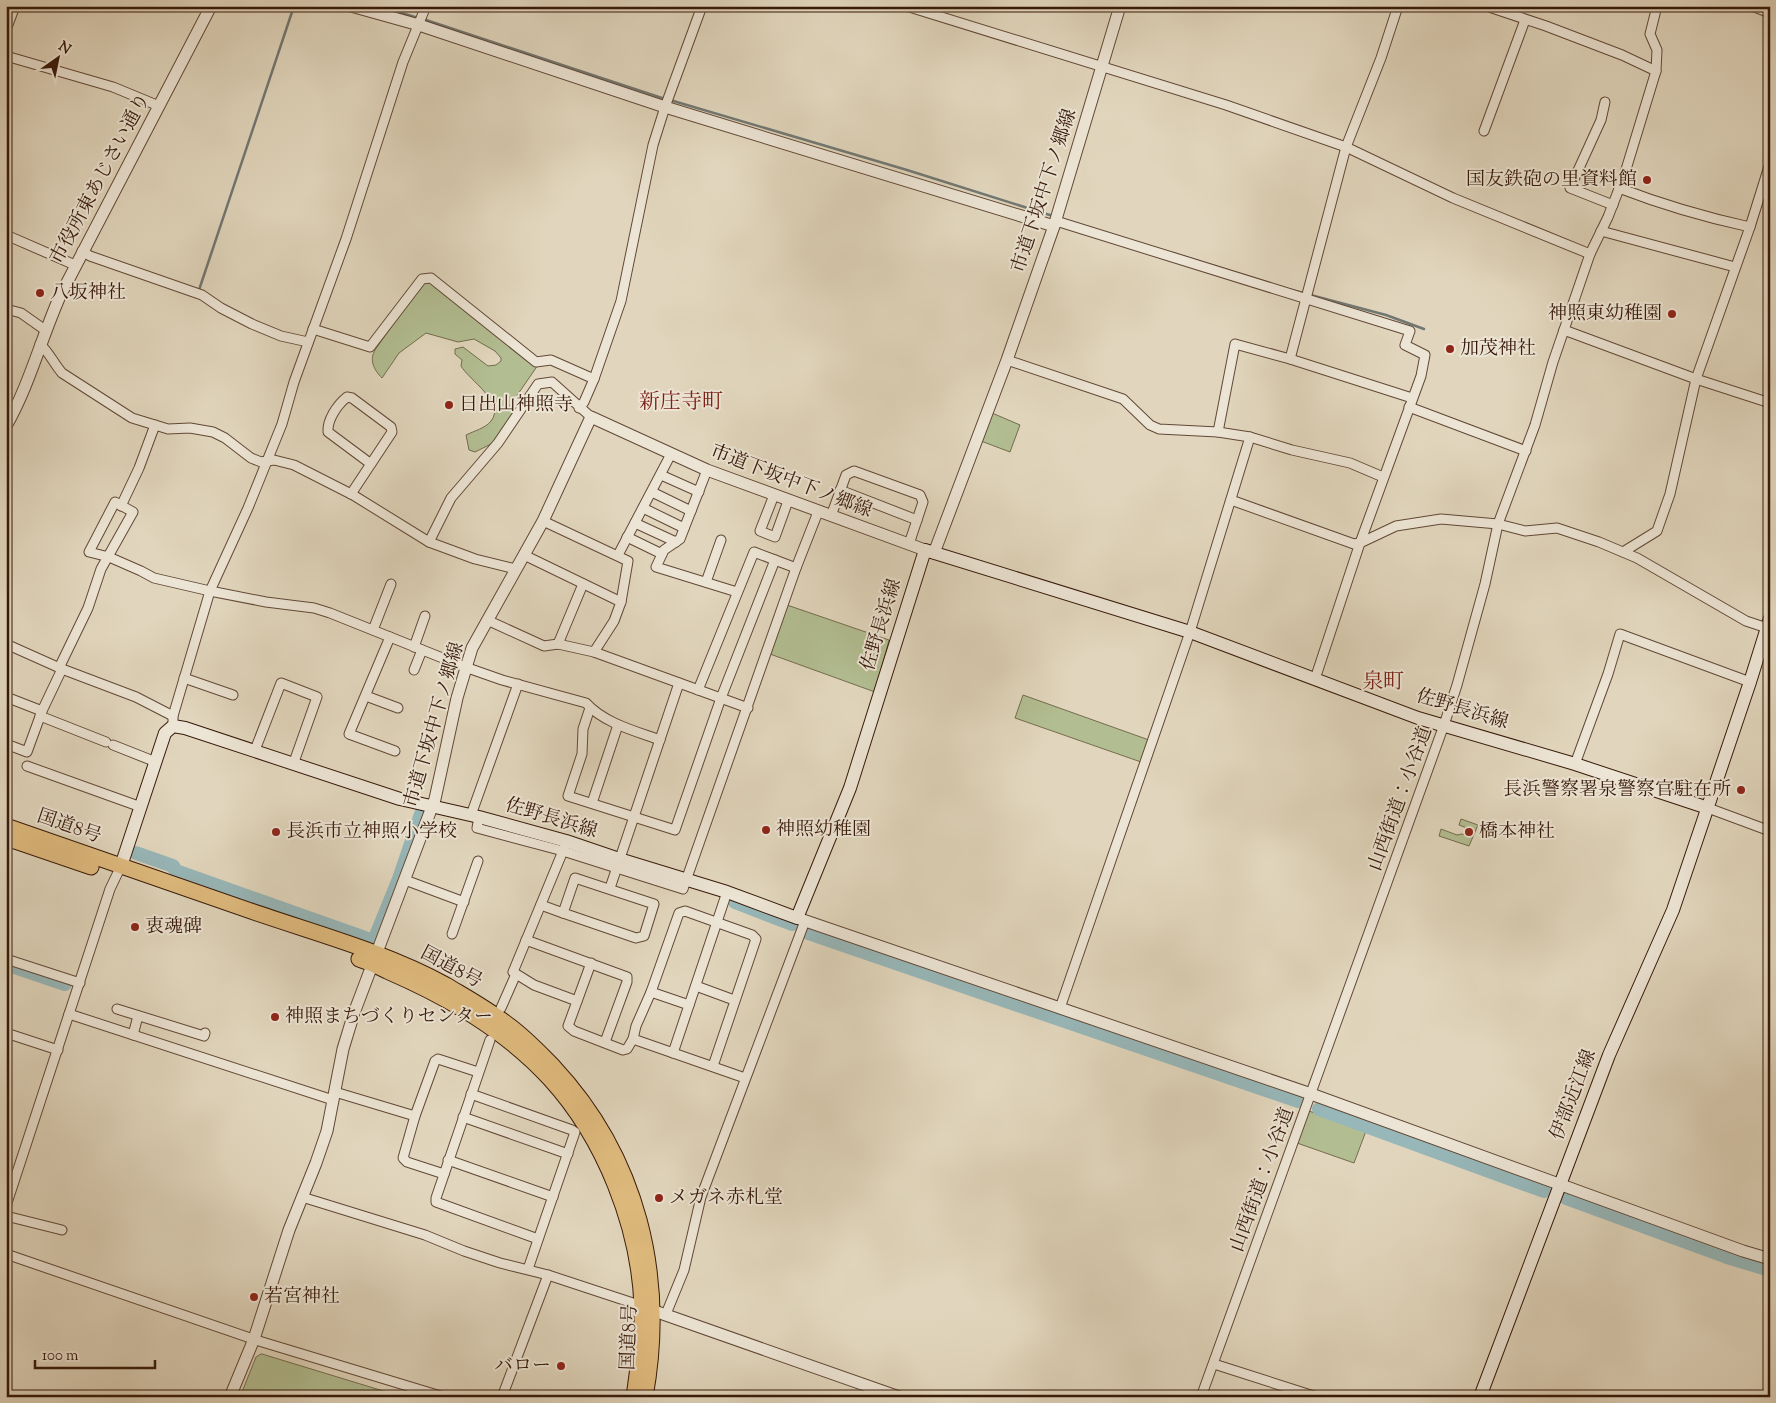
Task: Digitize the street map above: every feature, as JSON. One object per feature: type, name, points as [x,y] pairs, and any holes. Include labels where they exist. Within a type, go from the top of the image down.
[{"type":"highway","name":"国道8号","points":[[6,826],[119,871]]},
{"type":"highway","name":"国道8号","points":[[6,838],[119,871],[443,984],[507,1024],[534,1046],[581,1100],[602,1131],[620,1165],[639,1216],[646,1244],[653,1310],[652,1342],[645,1397]]},
{"type":"highway","name":"国道8号","points":[[634,1397],[639,1364],[653,1310]]},
{"type":"main road","name":"佐野長浜線","points":[[173,721],[185,728],[400,798],[446,808],[685,884],[727,892],[801,919],[850,788],[930,552],[1190,632],[1418,718],[1575,764],[1708,808]]},
{"type":"main road","points":[[1708,808],[1769,625]]},
{"type":"main road","points":[[119,871],[166,733],[173,721]]},
{"type":"main road","name":"伊部近江線","points":[[1480,1397],[1609,1055],[1673,910],[1708,808]]},
{"type":"street","points":[[6,30],[15,6]]},
{"type":"street","name":"市役所東あじさい通り","points":[[6,426],[17,407],[45,330],[75,265],[211,6]]},
{"type":"street","points":[[351,6],[1056,219],[1410,331],[1405,345],[1425,355],[1420,376],[1360,543],[1315,680]]},
{"type":"street","points":[[6,644],[61,669],[136,697],[173,721],[210,591],[248,508],[282,424],[308,342],[349,230],[403,62],[426,6]]},
{"type":"street","points":[[579,408],[584,402],[594,379],[621,300],[654,145],[667,102],[702,6]]},
{"type":"street","points":[[906,6],[1226,106],[1346,147],[1453,198],[1590,254]]},
{"type":"street","name":"市道下坂中下ノ郷線","points":[[230,1397],[254,1339],[289,1230],[327,1131],[348,1031],[435,799],[465,667],[472,648],[543,521],[591,417],[707,470],[930,552],[1006,360],[1056,219],[1120,6]]},
{"type":"street","points":[[1290,359],[1346,147],[1382,58],[1398,6]]},
{"type":"street","points":[[1486,6],[1546,26],[1622,55],[1656,71]]},
{"type":"street","name":"山西街道：小谷道","points":[[1202,1397],[1444,725],[1485,584],[1498,524],[1536,426],[1552,362],[1590,254],[1613,205],[1656,71],[1657,50],[1650,34],[1657,6]]},
{"type":"street","points":[[1752,6],[1770,13]]},
{"type":"street","points":[[1484,131],[1525,20]]},
{"type":"street","points":[[6,56],[113,87],[159,106]]},
{"type":"street","points":[[1605,102],[1601,120],[1570,188],[1613,205]]},
{"type":"street","points":[[1623,552],[1658,532],[1670,494],[1696,379],[1750,227],[1770,163]]},
{"type":"street","points":[[1619,188],[1668,206],[1712,219],[1750,227]]},
{"type":"street","points":[[1601,231],[1735,267]]},
{"type":"street","points":[[6,235],[75,265]]},
{"type":"street","points":[[82,252],[202,295],[252,324],[281,336],[308,342]]},
{"type":"street","points":[[313,329],[370,347],[422,279],[431,278],[536,362],[551,360],[594,379]]},
{"type":"street","points":[[6,309],[21,313],[45,330]]},
{"type":"street","points":[[1564,330],[1696,379],[1770,403]]},
{"type":"street","points":[[40,344],[46,349],[62,373],[132,418],[168,429],[190,428],[213,432],[225,438],[251,458],[261,462],[274,460],[294,465],[352,494],[428,542],[475,559],[516,569]]},
{"type":"street","points":[[1218,432],[1235,344],[1290,359],[1412,398]]},
{"type":"street","points":[[1006,360],[1122,399],[1150,425],[1159,429],[1218,432],[1250,437],[1292,450],[1350,463],[1383,477]]},
{"type":"street","points":[[428,542],[451,498],[498,443],[538,384],[552,382],[591,417]]},
{"type":"street","points":[[352,494],[392,432],[391,427],[352,398],[346,397],[342,400],[327,425],[328,432],[371,464]]},
{"type":"street","points":[[1409,407],[1526,451]]},
{"type":"street","points":[[121,506],[155,425]]},
{"type":"street","points":[[1060,1008],[1190,632],[1250,437]]},
{"type":"street","points":[[618,555],[671,454]]},
{"type":"street","points":[[707,470],[680,539],[664,550],[656,567],[737,592]]},
{"type":"street","points":[[831,516],[846,474],[854,471],[886,481],[920,495],[923,502],[909,544]]},
{"type":"street","points":[[661,475],[698,492]]},
{"type":"street","points":[[840,490],[917,520]]},
{"type":"street","points":[[652,492],[691,511]]},
{"type":"street","points":[[774,495],[760,531],[775,537],[788,501]]},
{"type":"street","points":[[1231,500],[1354,544],[1396,526],[1441,519],[1498,524],[1525,532],[1557,528],[1636,558],[1746,622],[1769,625]]},
{"type":"street","points":[[6,744],[27,752],[41,714],[88,608],[101,569],[109,557],[133,512],[115,502],[90,552],[109,557],[154,578],[210,591],[266,602],[314,608],[330,613],[465,667],[586,703],[590,708],[618,724],[660,740]]},
{"type":"street","points":[[643,508],[684,528]]},
{"type":"street","points":[[685,884],[796,568],[818,512]]},
{"type":"street","points":[[543,521],[628,561],[621,602],[614,622],[594,652]]},
{"type":"street","points":[[635,522],[676,542]]},
{"type":"street","points":[[627,537],[662,554]]},
{"type":"street","points":[[706,582],[721,540]]},
{"type":"street","points":[[698,690],[754,552],[796,568]]},
{"type":"street","points":[[524,555],[621,602]]},
{"type":"street","points":[[590,708],[583,730],[582,754],[568,796],[675,830],[721,698],[775,560]]},
{"type":"street","points":[[373,630],[391,584]]},
{"type":"street","points":[[558,644],[583,584]]},
{"type":"street","points":[[414,670],[425,616]]},
{"type":"street","points":[[487,620],[544,646],[558,644],[594,652],[748,708]]},
{"type":"street","points":[[1575,764],[1608,674],[1620,634],[1750,682]]},
{"type":"street","points":[[390,637],[349,734],[395,751]]},
{"type":"street","points":[[184,678],[233,695]]},
{"type":"street","points":[[255,750],[281,683],[317,697],[294,762]]},
{"type":"street","points":[[610,888],[679,683]]},
{"type":"street","points":[[477,819],[518,684]]},
{"type":"street","points":[[366,696],[398,708]]},
{"type":"street","points":[[6,697],[109,744],[156,762]]},
{"type":"street","points":[[592,803],[618,724]]},
{"type":"street","points":[[27,766],[141,807]]},
{"type":"street","points":[[1708,808],[1770,831]]},
{"type":"street","points":[[564,847],[513,972],[534,985],[576,1001]]},
{"type":"street","points":[[452,934],[478,861]]},
{"type":"street","points":[[6,1206],[110,889],[119,871]]},
{"type":"street","points":[[541,905],[562,913],[636,938],[642,938],[646,934],[654,904],[575,878],[562,913]]},
{"type":"street","points":[[404,880],[464,902]]},
{"type":"street","points":[[673,1053],[727,892]]},
{"type":"street","points":[[591,963],[568,1023],[570,1029],[623,1050],[627,1049],[633,1039],[636,1026],[651,992],[679,913],[684,911],[752,935],[756,939],[713,1066]]},
{"type":"street","points":[[653,1310],[684,1270],[701,1197],[801,919],[1311,1094],[1743,1251],[1770,1259]]},
{"type":"street","points":[[526,940],[627,977],[627,982],[605,1042]]},
{"type":"street","points":[[6,959],[80,983]]},
{"type":"street","points":[[501,1008],[516,974]]},
{"type":"street","points":[[696,986],[734,1000]]},
{"type":"street","points":[[651,992],[689,1005]]},
{"type":"street","points":[[117,1009],[204,1036],[205,1033]]},
{"type":"street","points":[[70,1014],[132,1035],[334,1096],[415,1116]]},
{"type":"street","points":[[132,1035],[138,1016]]},
{"type":"street","points":[[6,1033],[58,1050]]},
{"type":"street","points":[[633,1039],[745,1078]]},
{"type":"street","points":[[490,1040],[448,1160],[436,1202],[538,1238]]},
{"type":"street","points":[[444,1174],[407,1162],[403,1158],[415,1116],[435,1061],[438,1059],[478,1072]]},
{"type":"street","points":[[471,1094],[575,1132],[528,1269]]},
{"type":"street","points":[[463,1117],[568,1154]]},
{"type":"street","points":[[448,1160],[553,1197]]},
{"type":"street","points":[[302,1197],[425,1235],[500,1263],[548,1275],[653,1310],[899,1397]]},
{"type":"street","points":[[6,1216],[62,1230]]},
{"type":"street","points":[[6,1254],[254,1339],[444,1397]]},
{"type":"street","points":[[502,1397],[548,1275]]},
{"type":"street","points":[[1214,1364],[1317,1397]]},
{"type":"street","points":[[1766,1397],[1770,1388]]},
{"type":"green space","points":[[430,281],[538,365],[509,407],[514,413],[493,443],[475,452],[469,450],[466,435],[491,421],[494,407],[485,392],[465,372],[461,366],[462,360],[455,354],[455,349],[463,347],[488,366],[496,365],[501,361],[501,358],[495,351],[474,339],[458,342],[426,333],[399,353],[382,378],[373,365],[372,357],[375,350],[423,282]]},
{"type":"green space","points":[[992,413],[1020,425],[1010,452],[981,441]]},
{"type":"green space","points":[[787,605],[889,640],[875,692],[770,654]]},
{"type":"green space","points":[[1023,695],[1149,740],[1141,762],[1015,718]]},
{"type":"green space","points":[[1461,819],[1478,825],[1469,846],[1439,836],[1441,829],[1457,835],[1470,836],[1472,830],[1459,825]]},
{"type":"green space","points":[[1309,1111],[1366,1131],[1354,1163],[1297,1143]]},
{"type":"green space","points":[[261,1354],[403,1397],[240,1397],[256,1357]]},
{"type":"waterway","points":[[199,290],[294,6]]},
{"type":"waterway","points":[[379,6],[418,18]]},
{"type":"waterway","points":[[423,19],[665,99]]},
{"type":"waterway","points":[[670,100],[907,170],[1053,216]]},
{"type":"waterway","points":[[1173,253],[1288,289],[1386,315],[1424,329]]},
{"type":"waterway","points":[[136,853],[173,866],[176,871],[371,940],[375,938],[399,879],[421,814]]},
{"type":"waterway","points":[[735,902],[792,924]]},
{"type":"waterway","points":[[808,933],[1298,1101]]},
{"type":"waterway","points":[[6,964],[65,984]]},
{"type":"waterway","points":[[1319,1109],[1544,1191]]},
{"type":"waterway","points":[[1566,1198],[1727,1257],[1770,1270]]},
{"type":"place","name":"国友鉄砲の里資料館","points":[[1647,180]]},
{"type":"place","name":"八坂神社","points":[[40,293]]},
{"type":"place","name":"神照東幼稚園","points":[[1672,314]]},
{"type":"place","name":"加茂神社","points":[[1450,349]]},
{"type":"place","name":"日出山神照寺","points":[[449,405]]},
{"type":"place","name":"長浜警察署泉警察官駐在所","points":[[1741,790]]},
{"type":"place","name":"神照幼稚園","points":[[766,830]]},
{"type":"place","name":"長浜市立神照小学校","points":[[276,832]]},
{"type":"place","name":"橋本神社","points":[[1469,832]]},
{"type":"place","name":"衷魂碑","points":[[135,927]]},
{"type":"place","name":"神照まちづくりセンター","points":[[275,1017]]},
{"type":"place","name":"メガネ赤札堂","points":[[659,1198]]},
{"type":"place","name":"若宮神社","points":[[254,1297]]},
{"type":"place","name":"バロー","points":[[561,1366]]},
{"type":"district","name":"新庄寺町","points":[[681,403]]},
{"type":"district","name":"泉町","points":[[1383,683]]}]
